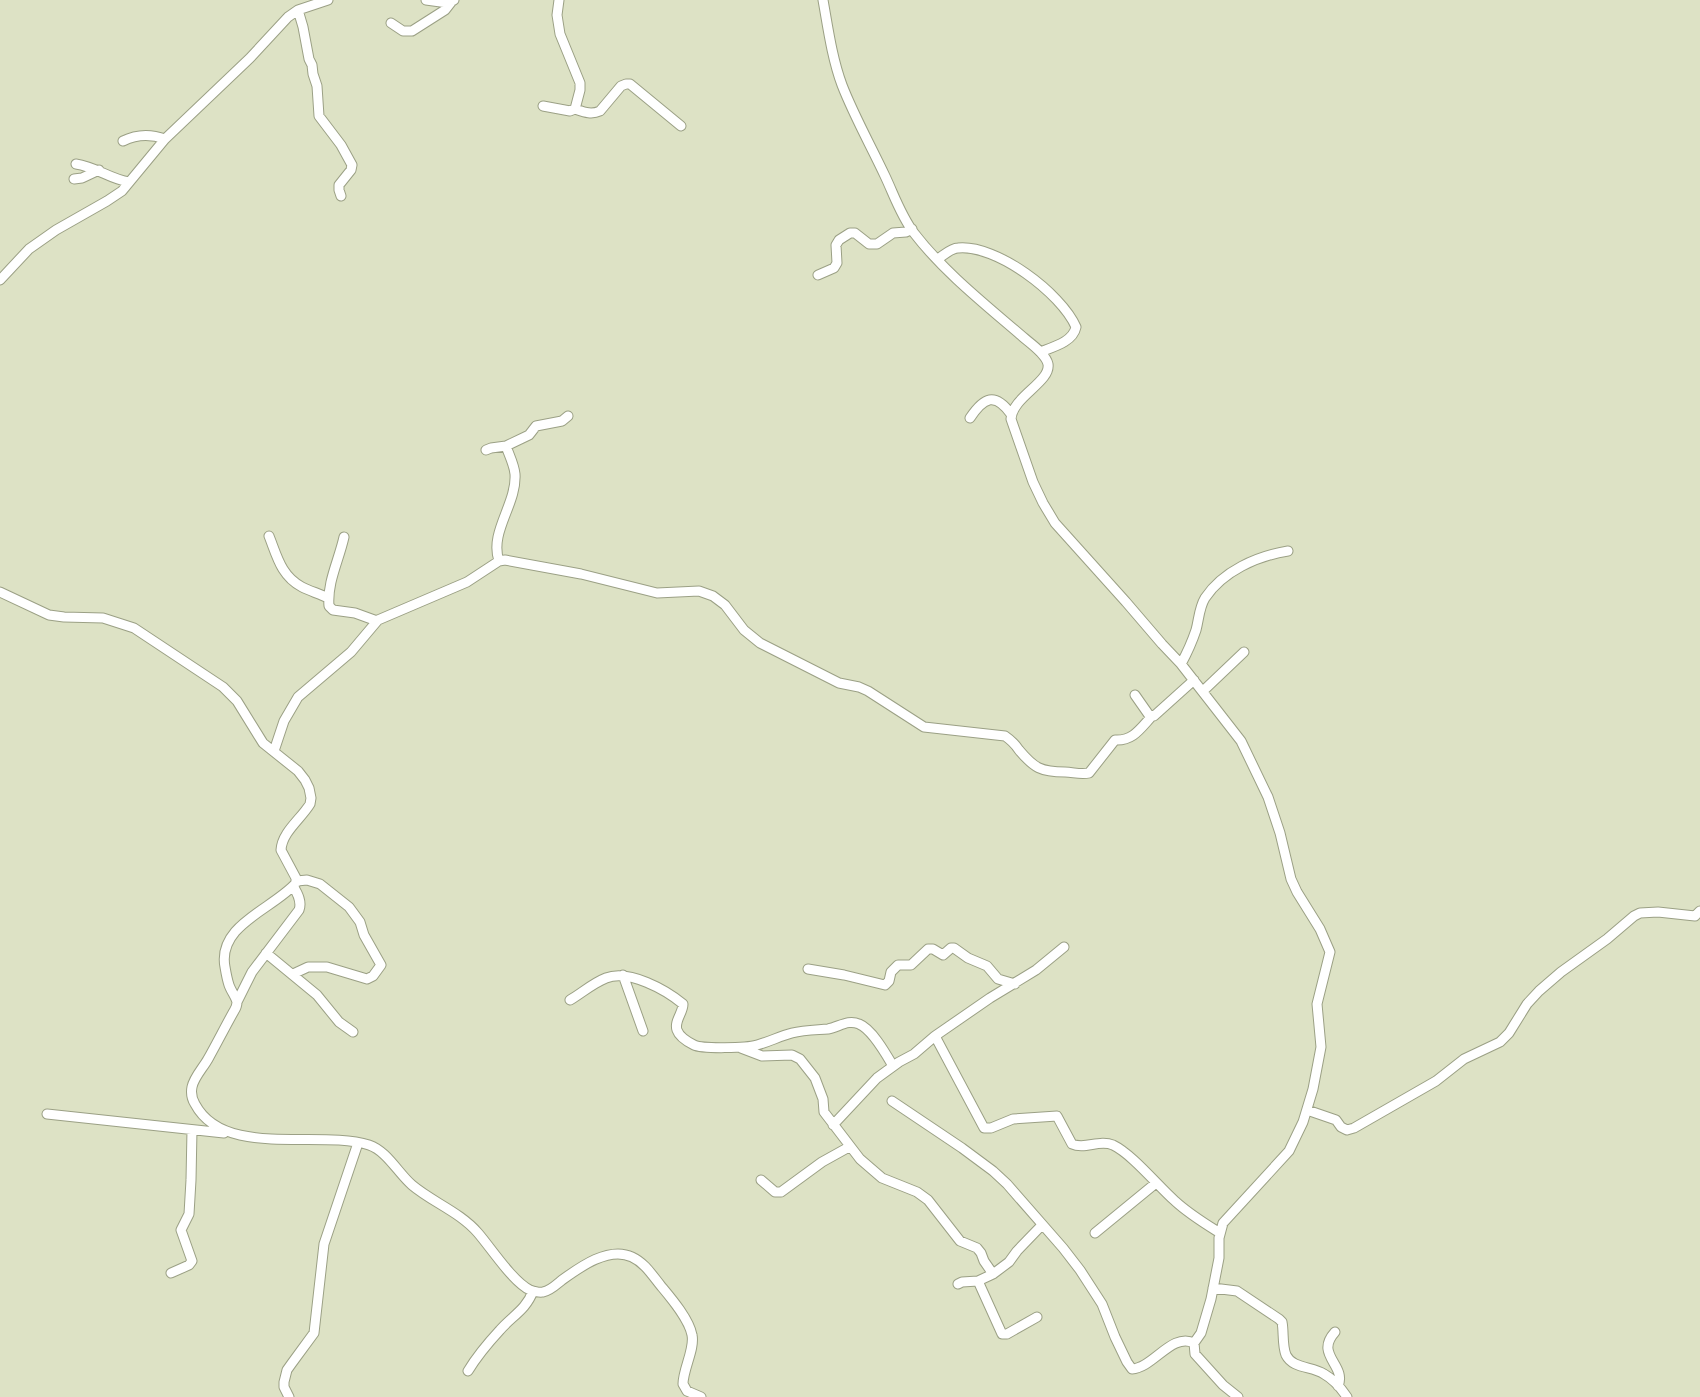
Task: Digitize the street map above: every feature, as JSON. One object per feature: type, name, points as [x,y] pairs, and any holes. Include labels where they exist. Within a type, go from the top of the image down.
[{"type":"street","points":[[0,280],[29,249],[56,230],[116,196],[165,139],[250,58],[288,16],[298,10],[328,0]]},
{"type":"street","points":[[426,0],[448,3],[453,0]]},
{"type":"street","points":[[391,23],[403,31],[412,31],[445,10],[453,0]]},
{"type":"street","points":[[559,0],[557,15],[559,28],[580,90],[574,109]]},
{"type":"street","points":[[823,0],[833,55],[842,85],[900,209],[912,229],[970,291],[1047,360],[1047,373],[1025,395],[1011,414]]},
{"type":"street","points":[[298,10],[317,86],[319,116],[341,145],[352,165],[351,170],[339,185],[341,196]]},
{"type":"street","points":[[543,106],[595,113],[600,111],[621,86],[630,84],[681,126]]},
{"type":"street","points":[[123,141],[147,135],[165,139]]},
{"type":"street","points":[[76,164],[92,167],[114,178],[129,182]]},
{"type":"street","points":[[74,179],[99,170]]},
{"type":"street","points":[[818,275],[834,268],[837,262],[836,245],[839,240],[850,233],[855,233],[869,243],[877,244],[893,233],[912,229]]},
{"type":"street","points":[[938,259],[957,248],[973,249],[998,256],[1019,267],[1042,286],[1064,308],[1076,327],[1068,340],[1040,352]]},
{"type":"street","points":[[970,418],[982,402],[992,399],[1001,403],[1011,414],[1012,423],[1033,482],[1054,523],[1181,664],[1241,741],[1269,797],[1291,879],[1320,929],[1330,952],[1317,1004],[1321,1047],[1307,1110],[1288,1151],[1223,1223],[1211,1299],[1201,1333],[1194,1343],[1195,1354],[1222,1385],[1238,1397]]},
{"type":"street","points":[[486,450],[506,446],[529,435],[536,426],[562,421],[568,416]]},
{"type":"street","points":[[499,561],[496,543],[515,474],[506,446]]},
{"type":"street","points":[[269,536],[279,564],[289,578],[302,587],[328,598]]},
{"type":"street","points":[[344,537],[329,586],[329,606],[333,610],[356,613],[377,621]]},
{"type":"street","points":[[1181,664],[1193,638],[1205,599],[1215,588],[1242,565],[1288,552]]},
{"type":"street","points":[[274,751],[284,721],[297,697],[351,652],[377,621],[467,582],[499,561],[510,560],[581,574],[657,593],[699,591],[713,596],[725,605],[744,630],[760,643],[839,683],[868,691],[924,727],[1005,736],[1031,764],[1053,773],[1089,773],[1116,739],[1124,740],[1134,734],[1194,680]]},
{"type":"street","points":[[0,592],[49,615],[103,618],[134,628],[223,687],[237,701],[263,743],[298,771],[309,788],[310,804],[287,834],[281,846],[295,884],[299,909],[252,972],[234,1011],[192,1085],[193,1102],[209,1123],[232,1134]]},
{"type":"street","points":[[1203,691],[1245,652]]},
{"type":"street","points":[[1135,694],[1152,716]]},
{"type":"street","points":[[237,1002],[228,982],[223,958],[230,936],[295,884],[307,880],[320,884],[349,907],[360,922],[364,935],[381,965],[373,976],[367,979],[327,967],[308,967],[293,974]]},
{"type":"street","points":[[1307,1110],[1332,1118],[1347,1130],[1354,1128],[1436,1081],[1464,1059],[1500,1042],[1509,1033],[1527,1004],[1550,981],[1634,916],[1640,913],[1658,912],[1695,916],[1700,911]]},
{"type":"street","points":[[833,1125],[877,1078],[990,998],[1036,970],[1064,947]]},
{"type":"street","points":[[808,969],[885,985],[889,981],[889,975],[896,967],[909,966],[928,949],[933,949],[943,955],[954,948],[968,958],[987,966],[999,980],[1015,984]]},
{"type":"street","points":[[266,953],[317,995],[339,1022],[352,1032]]},
{"type":"street","points":[[570,1000],[597,982],[615,975],[623,975],[662,990],[683,1004],[683,1010],[676,1024],[677,1031],[695,1046],[755,1046],[792,1033],[831,1028],[849,1022],[867,1029],[893,1066]]},
{"type":"street","points":[[623,975],[643,1031]]},
{"type":"street","points":[[935,1036],[984,1128],[991,1128],[1013,1119],[1057,1116],[1072,1144],[1077,1146],[1097,1143],[1113,1145],[1189,1214],[1220,1233]]},
{"type":"street","points":[[737,1046],[762,1056],[792,1055],[800,1059],[815,1078],[823,1099],[824,1112],[860,1160],[882,1178],[917,1192],[928,1200],[960,1241],[978,1248],[993,1274]]},
{"type":"street","points":[[892,1101],[962,1148],[1007,1184],[1064,1248],[1102,1304],[1115,1337],[1132,1369],[1149,1363],[1166,1349],[1180,1342],[1194,1343]]},
{"type":"street","points":[[46,1114],[261,1138],[325,1139],[370,1145],[378,1149],[412,1185],[476,1230],[518,1280],[533,1291],[547,1291],[595,1259],[625,1254],[646,1267],[671,1299],[692,1333],[683,1384],[687,1391],[701,1397]]},
{"type":"street","points":[[171,1273],[189,1265],[192,1261],[181,1230],[189,1214],[192,1130]]},
{"type":"street","points":[[289,1397],[284,1387],[287,1370],[315,1329],[324,1244],[358,1143]]},
{"type":"street","points":[[761,1180],[776,1192],[781,1192],[822,1162],[849,1147]]},
{"type":"street","points":[[1095,1233],[1156,1183]]},
{"type":"street","points":[[958,1284],[978,1281],[993,1274],[1009,1262],[1042,1225]]},
{"type":"street","points":[[978,1281],[1002,1334],[1007,1334],[1037,1317]]},
{"type":"street","points":[[1213,1288],[1237,1291],[1279,1319],[1282,1322],[1285,1352],[1288,1358],[1292,1362],[1323,1373],[1347,1397]]},
{"type":"street","points":[[468,1371],[475,1359],[500,1330],[529,1301],[533,1291]]},
{"type":"street","points":[[1335,1332],[1329,1339],[1327,1347],[1339,1375],[1338,1386]]}]
